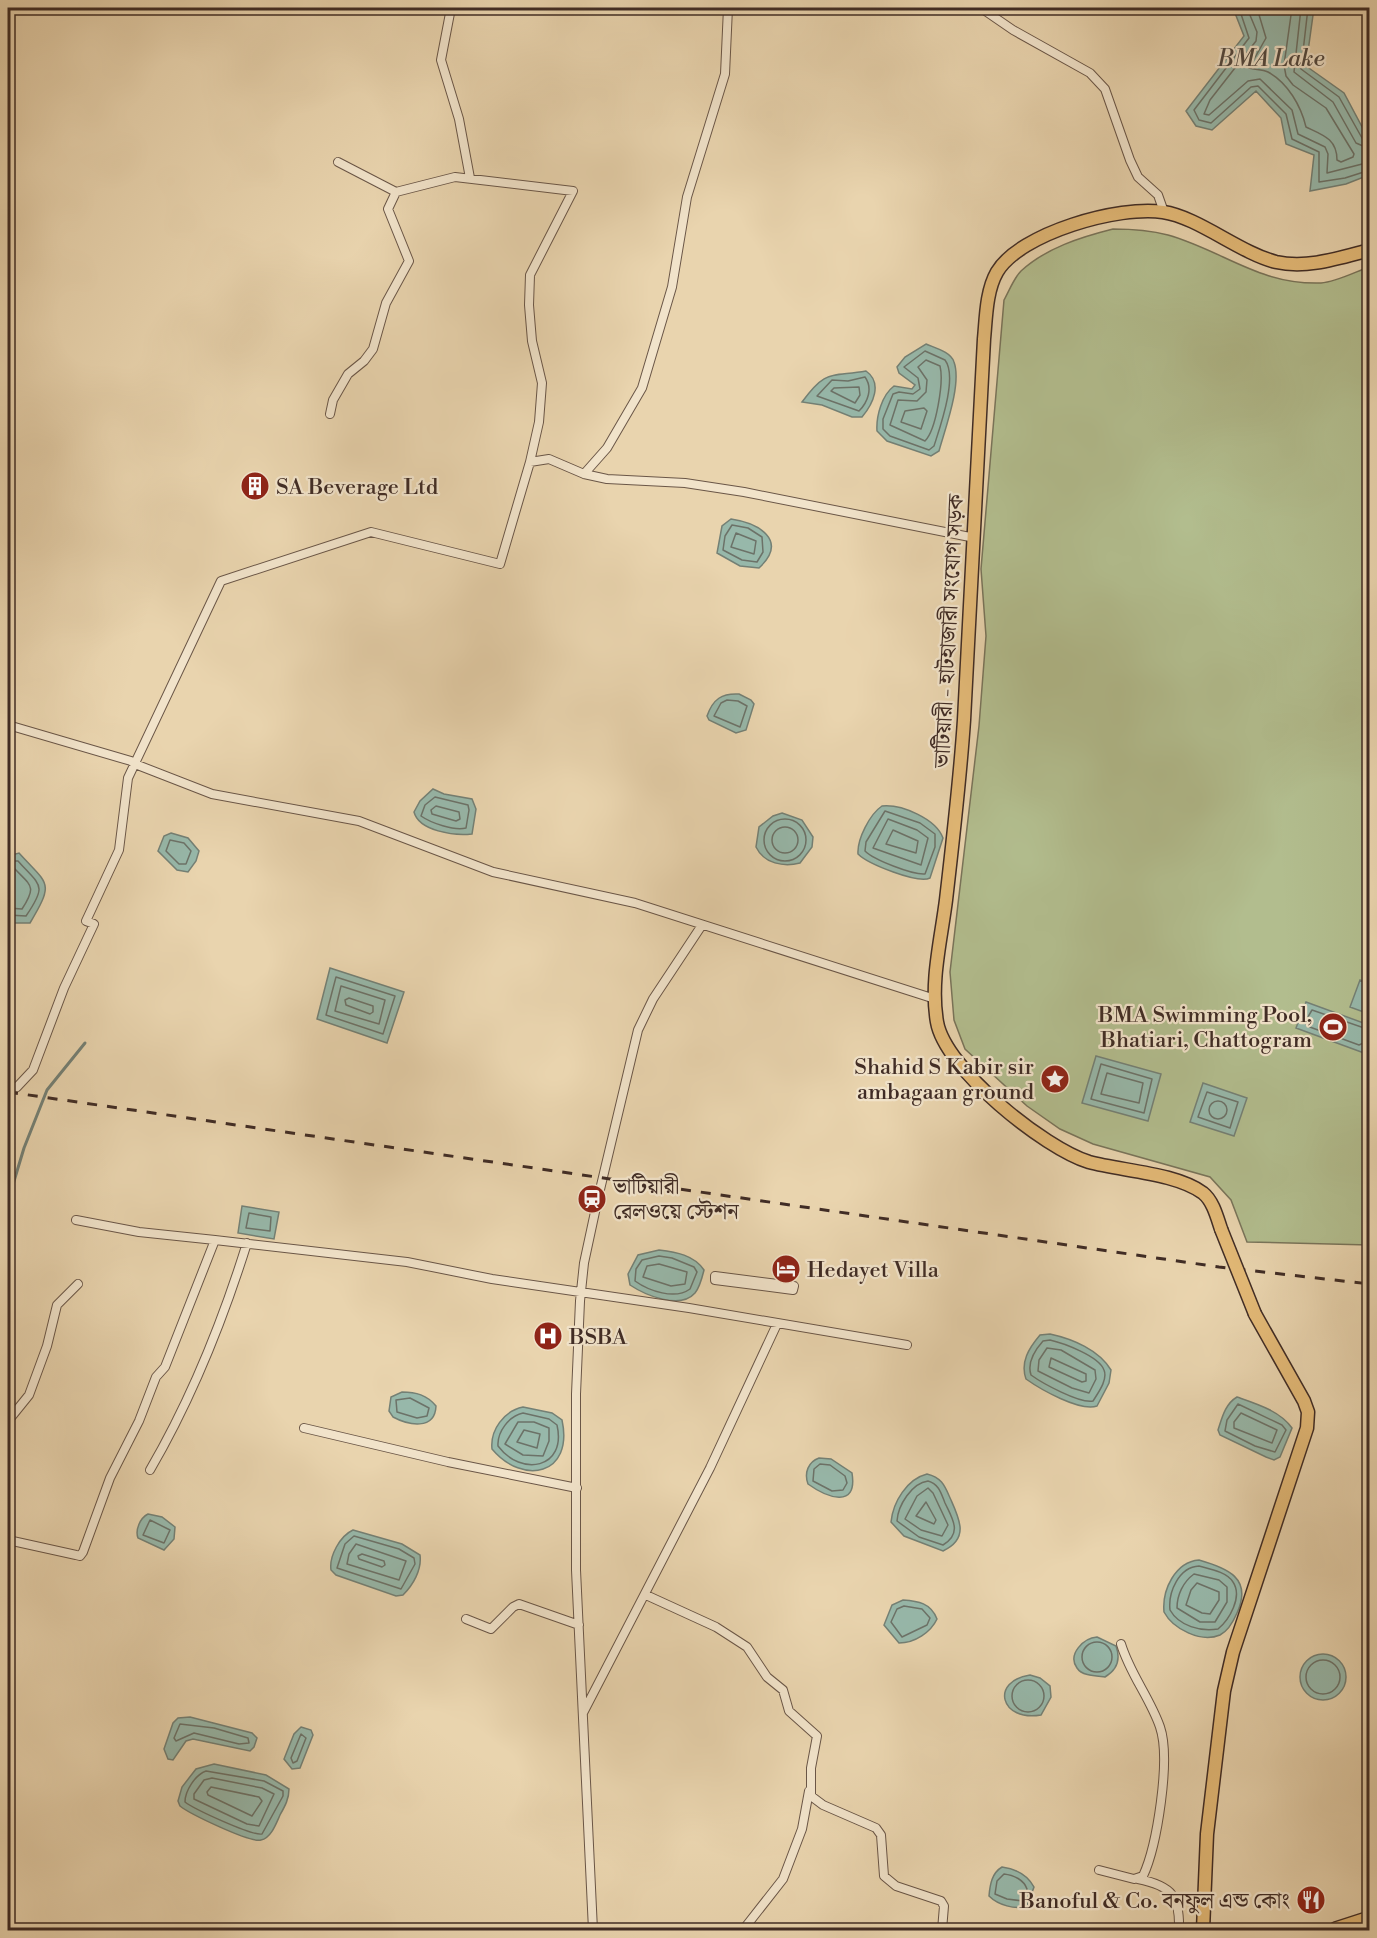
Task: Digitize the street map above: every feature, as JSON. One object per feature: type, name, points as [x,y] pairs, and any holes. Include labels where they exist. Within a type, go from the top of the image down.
[{"type":"highway","points":[[1336,1930],[1370,1919]]},
{"type":"main road","name":"ভাটিয়ারী - হাটহাজারী সংযোগ সড়ক","points":[[1206,1928],[1207,1834],[1224,1691],[1233,1652],[1307,1428],[1308,1412],[1255,1314],[1215,1210],[1203,1193],[1173,1180],[1087,1161],[1050,1143],[1016,1119],[947,1051],[937,1024],[934,999],[960,781],[975,538],[984,339],[988,302],[997,272],[1018,251],[1047,234],[1106,216],[1164,212],[1275,262],[1299,265],[1370,250]]},
{"type":"street","points":[[451,8],[441,60],[459,119],[470,178]]},
{"type":"street","points":[[585,474],[607,448],[642,388],[672,287],[687,198],[725,74],[728,8]]},
{"type":"street","points":[[981,8],[1013,30],[1089,73],[1105,89],[1138,177],[1158,195],[1164,212]]},
{"type":"street","points":[[17,1087],[33,1070],[64,987],[94,924],[86,921],[119,850],[128,778],[221,581],[371,532],[500,564],[530,462],[539,422],[543,383],[532,341],[529,305],[530,275],[573,191],[455,177],[396,192],[338,162]]},
{"type":"street","points":[[330,414],[333,400],[348,374],[364,362],[373,349],[386,303],[409,261],[387,209],[396,192]]},
{"type":"street","points":[[530,462],[549,459],[585,474],[607,479],[685,483],[744,492],[975,538]]},
{"type":"street","points":[[8,725],[131,760],[135,764],[213,794],[359,821],[493,872],[607,895],[934,999]]},
{"type":"street","points":[[593,1930],[575,1562],[576,1394],[581,1292],[602,1177],[638,1030],[653,999],[702,925]]},
{"type":"street","points":[[76,1220],[139,1232],[407,1262],[492,1279],[907,1346]]},
{"type":"street","points":[[8,1540],[80,1556],[83,1552],[110,1478],[139,1421],[156,1377],[165,1367],[215,1240]]},
{"type":"street","points":[[150,1470],[176,1425],[207,1357],[248,1243]]},
{"type":"street","points":[[715,1276],[727,1277],[794,1286],[793,1290],[715,1280],[715,1276]]},
{"type":"street","points":[[8,1421],[29,1395],[47,1346],[57,1305],[78,1284]]},
{"type":"street","points":[[581,1717],[610,1657],[646,1595],[710,1468],[777,1324]]},
{"type":"street","points":[[304,1428],[448,1462],[577,1488]]},
{"type":"street","points":[[646,1595],[716,1627],[747,1647],[767,1677],[783,1690],[786,1705],[793,1717],[818,1736],[811,1768],[811,1797],[816,1802],[876,1828],[882,1835],[884,1876],[896,1886],[941,1901],[944,1906],[942,1930]]},
{"type":"street","points":[[466,1619],[491,1629],[519,1604],[579,1624]]},
{"type":"street","points":[[1121,1644],[1127,1665],[1160,1727],[1166,1754],[1165,1778],[1147,1868],[1143,1876],[1138,1879]]},
{"type":"street","points":[[743,1930],[783,1879],[802,1829],[805,1802],[811,1787]]},
{"type":"street","points":[[1100,1870],[1138,1879],[1173,1894],[1179,1904],[1179,1930]]},
{"type":"green space","points":[[1113,229],[1140,230],[1168,235],[1260,273],[1299,282],[1327,282],[1369,267],[1369,1245],[1247,1242],[1231,1200],[1210,1177],[1093,1144],[1060,1129],[1027,1106],[965,1049],[954,1020],[950,972],[979,726],[986,636],[981,569],[1004,300],[1018,274],[1041,256],[1076,240]]},
{"type":"water","name":"BMA Lake","points":[[1233,8],[1314,8],[1306,66],[1344,93],[1369,140],[1369,175],[1346,184],[1310,191],[1314,155],[1286,144],[1281,118],[1256,91],[1212,130],[1196,126],[1186,111],[1244,36]]},
{"type":"water","points":[[926,344],[950,356],[956,371],[952,406],[945,431],[939,451],[931,456],[887,441],[877,431],[881,406],[890,390],[894,386],[912,389],[915,385],[899,373],[897,367],[905,357]]},
{"type":"water","points":[[866,371],[874,381],[875,387],[873,400],[862,417],[852,417],[822,405],[802,402],[823,379]]},
{"type":"water","points":[[731,519],[760,529],[770,541],[771,549],[768,558],[759,568],[740,566],[717,553],[722,526]]},
{"type":"water","points":[[739,694],[754,704],[746,730],[736,733],[709,720],[707,716],[715,701],[723,696]]},
{"type":"water","points":[[433,789],[444,794],[472,799],[476,809],[472,834],[438,831],[423,824],[417,818],[414,812],[420,801]]},
{"type":"water","points":[[882,806],[908,810],[926,819],[939,831],[943,838],[930,878],[915,878],[893,872],[858,854],[865,827]]},
{"type":"water","points":[[782,813],[802,820],[813,837],[812,847],[800,863],[788,865],[769,861],[756,847],[759,827],[773,816]]},
{"type":"water","points":[[171,833],[188,838],[199,851],[196,861],[188,872],[177,870],[158,851],[164,836]]},
{"type":"water","points":[[19,853],[45,884],[43,899],[30,923],[12,923],[8,919],[8,856]]},
{"type":"water","points":[[330,968],[404,992],[387,1043],[317,1019]]},
{"type":"water","points":[[1360,980],[1369,984],[1369,1014],[1350,1007]]},
{"type":"water","name":"BMA Swimming Pool, Bhatiari, Chattogram","points":[[1306,1002],[1369,1025],[1369,1039],[1364,1053],[1296,1028]]},
{"type":"water","points":[[1096,1056],[1161,1074],[1148,1121],[1082,1103]]},
{"type":"water","points":[[1203,1083],[1247,1098],[1234,1136],[1190,1122]]},
{"type":"water","points":[[242,1206],[279,1212],[274,1239],[238,1233]]},
{"type":"water","points":[[659,1250],[678,1253],[690,1258],[704,1270],[698,1288],[689,1298],[672,1301],[662,1299],[630,1285],[628,1274],[638,1255]]},
{"type":"water","points":[[1050,1334],[1085,1346],[1100,1357],[1111,1370],[1109,1383],[1097,1406],[1081,1406],[1071,1403],[1050,1394],[1026,1379],[1024,1367],[1029,1350],[1040,1335]]},
{"type":"water","points":[[402,1392],[421,1395],[433,1402],[436,1406],[431,1419],[426,1423],[413,1424],[393,1417],[389,1411],[391,1397]]},
{"type":"water","points":[[1237,1397],[1275,1413],[1292,1428],[1280,1457],[1274,1460],[1220,1435],[1218,1430],[1224,1412]]},
{"type":"water","points":[[523,1407],[552,1413],[562,1420],[564,1439],[560,1453],[553,1463],[543,1469],[531,1471],[518,1468],[504,1461],[492,1449],[493,1435],[500,1422],[516,1409]]},
{"type":"water","points":[[819,1458],[831,1459],[852,1473],[853,1485],[845,1496],[831,1496],[808,1484],[806,1476],[808,1468]]},
{"type":"water","points":[[927,1474],[937,1478],[943,1484],[959,1522],[959,1535],[956,1541],[943,1551],[904,1536],[891,1522],[892,1514],[902,1492],[913,1481]]},
{"type":"water","points":[[148,1514],[162,1517],[175,1527],[174,1539],[164,1550],[138,1538],[139,1524]]},
{"type":"water","points":[[353,1530],[402,1544],[420,1555],[420,1566],[416,1577],[403,1595],[396,1596],[336,1575],[331,1570],[336,1547]]},
{"type":"water","points":[[1199,1560],[1235,1576],[1242,1591],[1241,1601],[1232,1622],[1223,1633],[1213,1637],[1188,1633],[1174,1624],[1164,1612],[1165,1595],[1172,1579],[1183,1566]]},
{"type":"water","points":[[903,1600],[928,1606],[937,1619],[922,1636],[899,1643],[884,1625],[892,1605]]},
{"type":"water","points":[[1097,1637],[1116,1646],[1118,1656],[1117,1664],[1105,1677],[1082,1673],[1074,1663],[1078,1648],[1087,1640]]},
{"type":"water","points":[[1323,1654],[1339,1661],[1346,1677],[1339,1693],[1323,1700],[1307,1693],[1300,1677],[1307,1661]]},
{"type":"water","points":[[1030,1675],[1040,1678],[1050,1686],[1051,1697],[1041,1715],[1027,1716],[1016,1713],[1005,1700],[1005,1692],[1009,1685],[1017,1679]]},
{"type":"water","points":[[190,1717],[252,1733],[257,1738],[254,1747],[250,1751],[193,1739],[186,1741],[173,1760],[168,1759],[164,1749],[173,1723],[178,1718]]},
{"type":"water","points":[[301,1727],[311,1730],[313,1735],[300,1768],[292,1769],[284,1759],[294,1734]]},
{"type":"water","points":[[214,1764],[266,1775],[289,1789],[275,1826],[265,1839],[255,1840],[233,1833],[180,1806],[178,1801],[182,1787],[196,1769]]},
{"type":"water","points":[[1002,1867],[1021,1873],[1031,1882],[1034,1887],[1027,1906],[1007,1906],[989,1896],[992,1879]]},
{"type":"waterway","points":[[8,1201],[24,1148],[47,1090],[85,1043]]},
{"type":"railway","points":[[8,1092],[1219,1267],[1370,1284]]},
{"type":"place","name":"SA Beverage Ltd","points":[[255,486]]},
{"type":"place","name":"BMA Swimming Pool, Bhatiari, Chattogram","points":[[1333,1027]]},
{"type":"place","name":"Shahid S Kabir sir ambagaan ground","points":[[1055,1079]]},
{"type":"place","name":"ভাটিয়ারী রেলওয়ে স্টেশন","points":[[592,1199]]},
{"type":"place","name":"Hedayet Villa","points":[[786,1269]]},
{"type":"place","name":"BSBA","points":[[548,1336]]},
{"type":"place","name":"Banoful & Co. বনফুল এন্ড কোং","points":[[1311,1900]]}]
